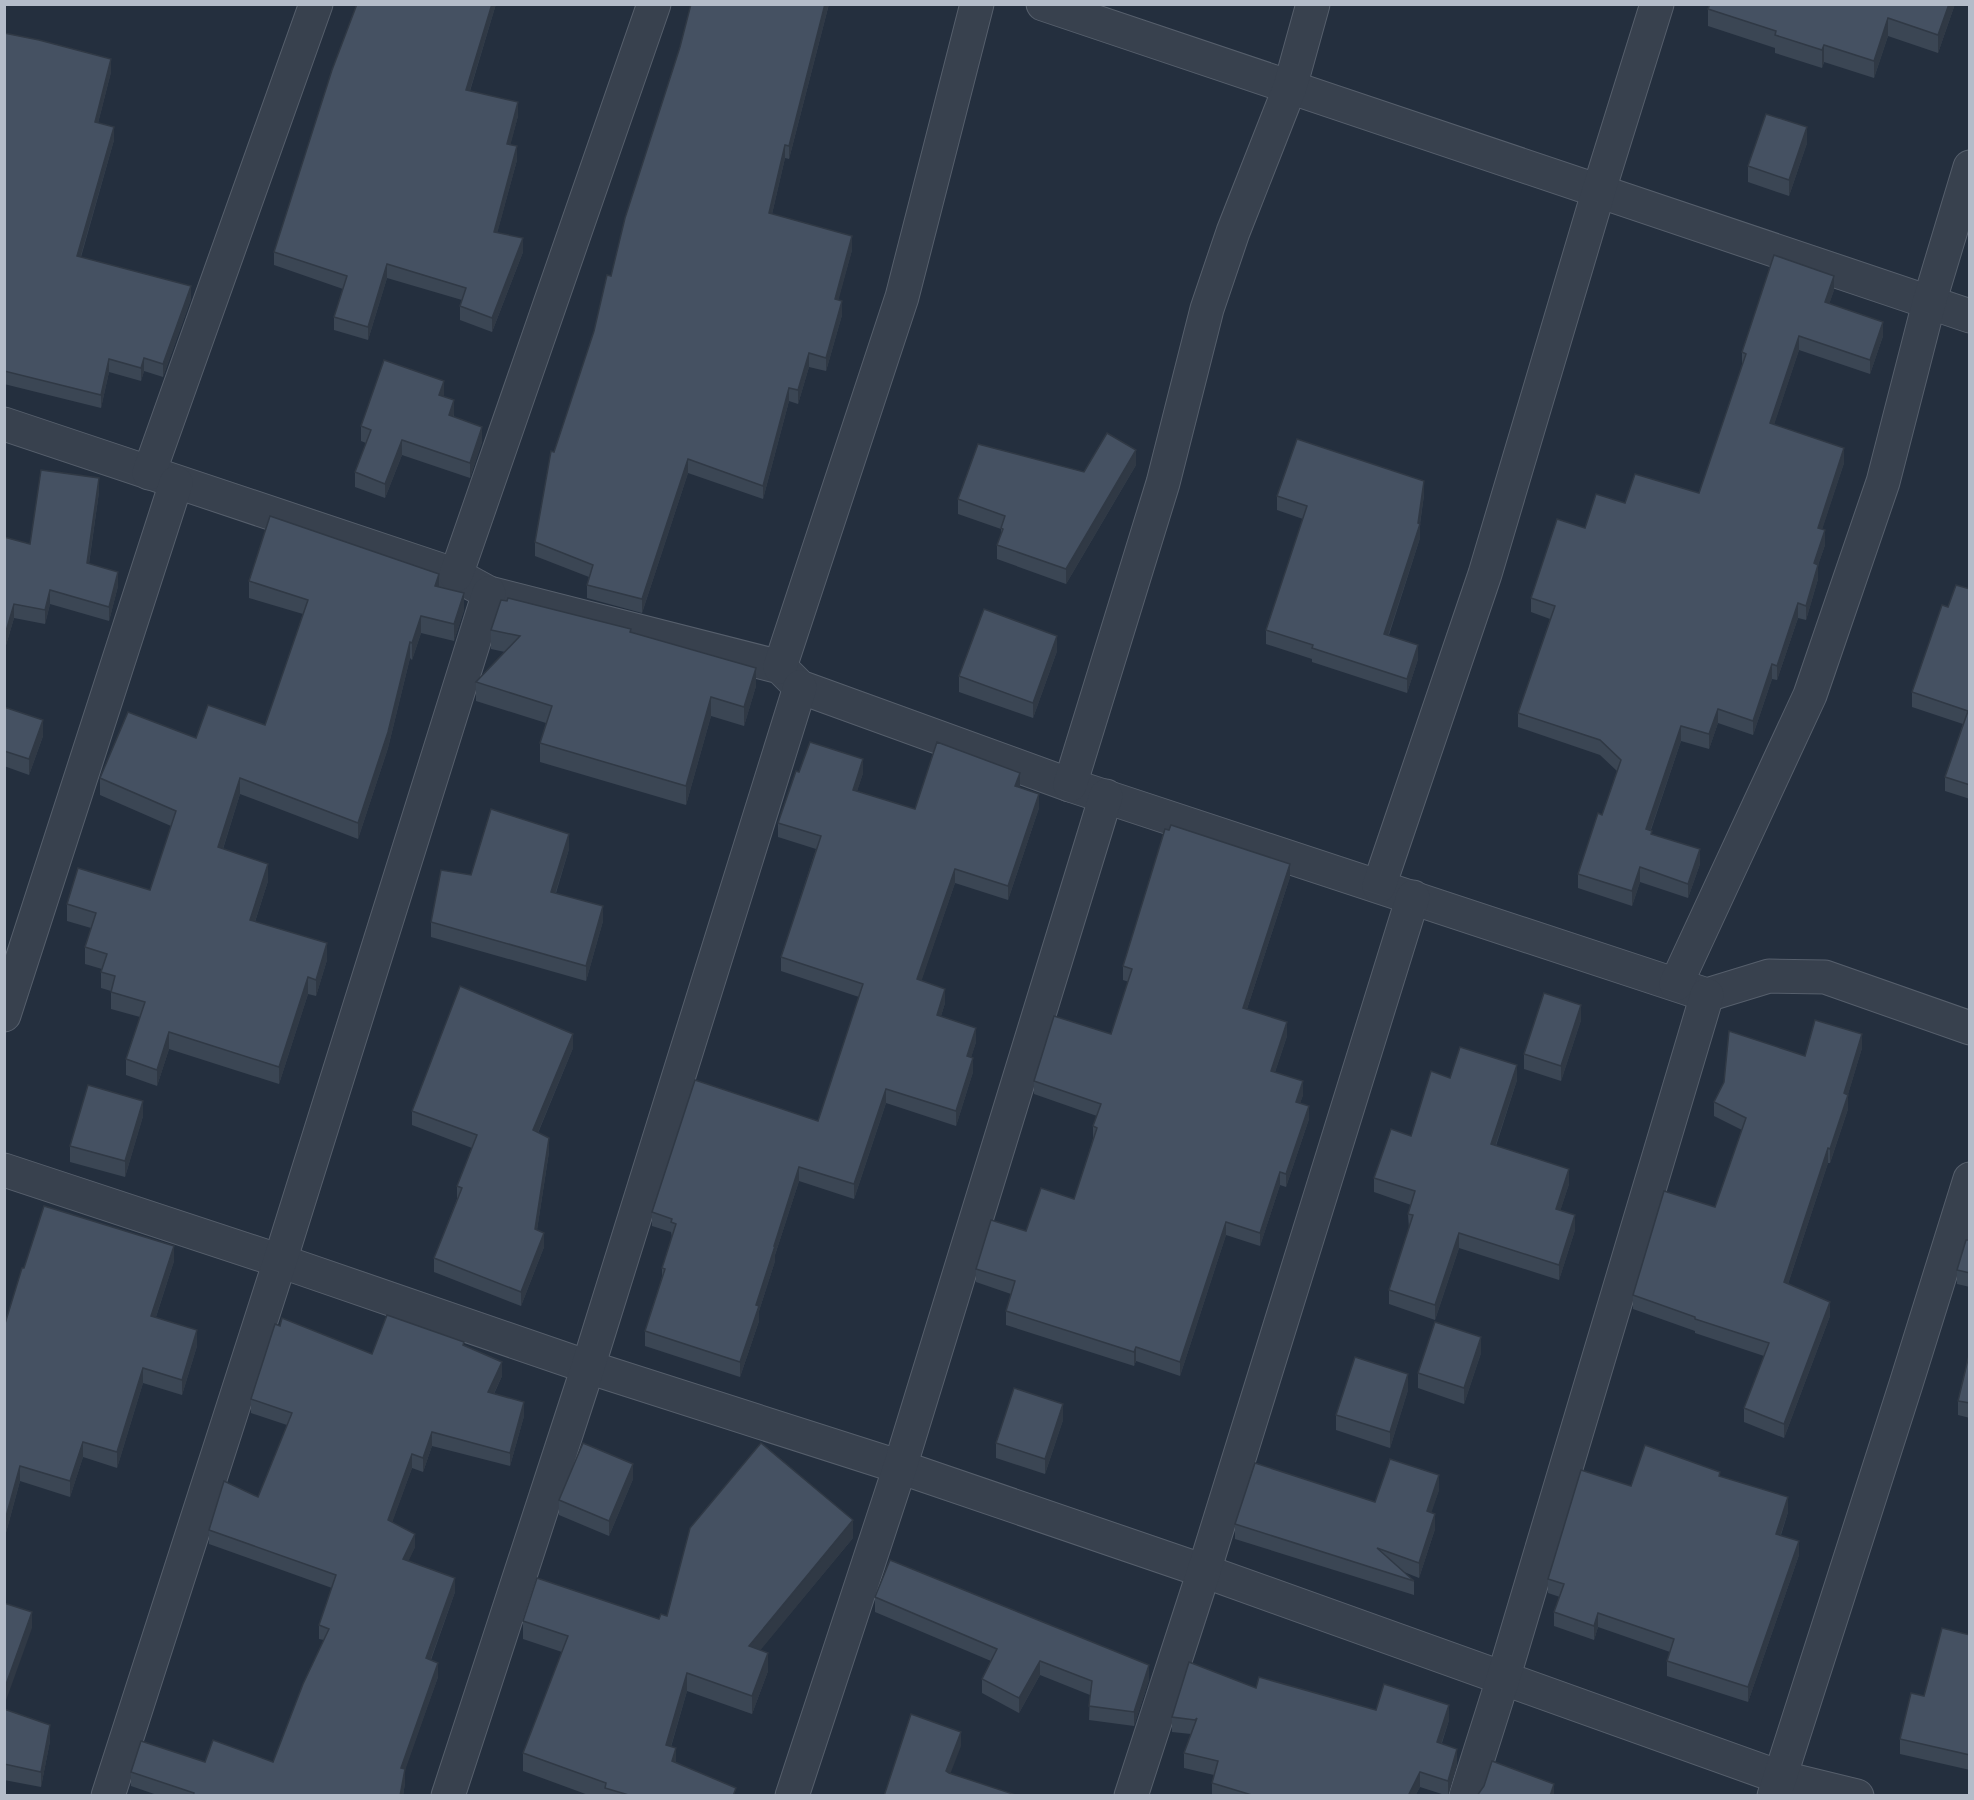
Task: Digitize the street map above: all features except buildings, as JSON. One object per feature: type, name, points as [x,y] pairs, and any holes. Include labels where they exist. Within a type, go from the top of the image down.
[{"type":"street","points":[[4,1015],[163,478],[316,4]]},
{"type":"street","points":[[456,575],[654,4]]},
{"type":"street","points":[[448,1796],[588,1367],[902,297],[977,4]]},
{"type":"street","points":[[1043,4],[1970,316]]},
{"type":"street","points":[[1070,785],[1163,483],[1207,309],[1233,232],[1290,87],[1313,4]]},
{"type":"street","points":[[1379,886],[1485,574],[1656,4]]},
{"type":"street","points":[[1676,984],[1810,695],[1883,482],[1929,303],[1970,167]]},
{"type":"street","points":[[4,424],[456,575],[489,593],[790,677],[1070,785],[1707,995],[1769,976],[1825,977],[1970,1028]]},
{"type":"street","points":[[108,1796],[280,1262],[489,593]]},
{"type":"street","points":[[792,1796],[900,1467],[1106,796]]},
{"type":"street","points":[[1131,1796],[1204,1571],[1413,897]]},
{"type":"street","points":[[1466,1796],[1707,995]]},
{"type":"street","points":[[4,1170],[588,1367],[900,1467],[1204,1571],[1503,1679],[1776,1786],[1857,1796]]},
{"type":"street","points":[[1776,1786],[1970,1179]]}]
